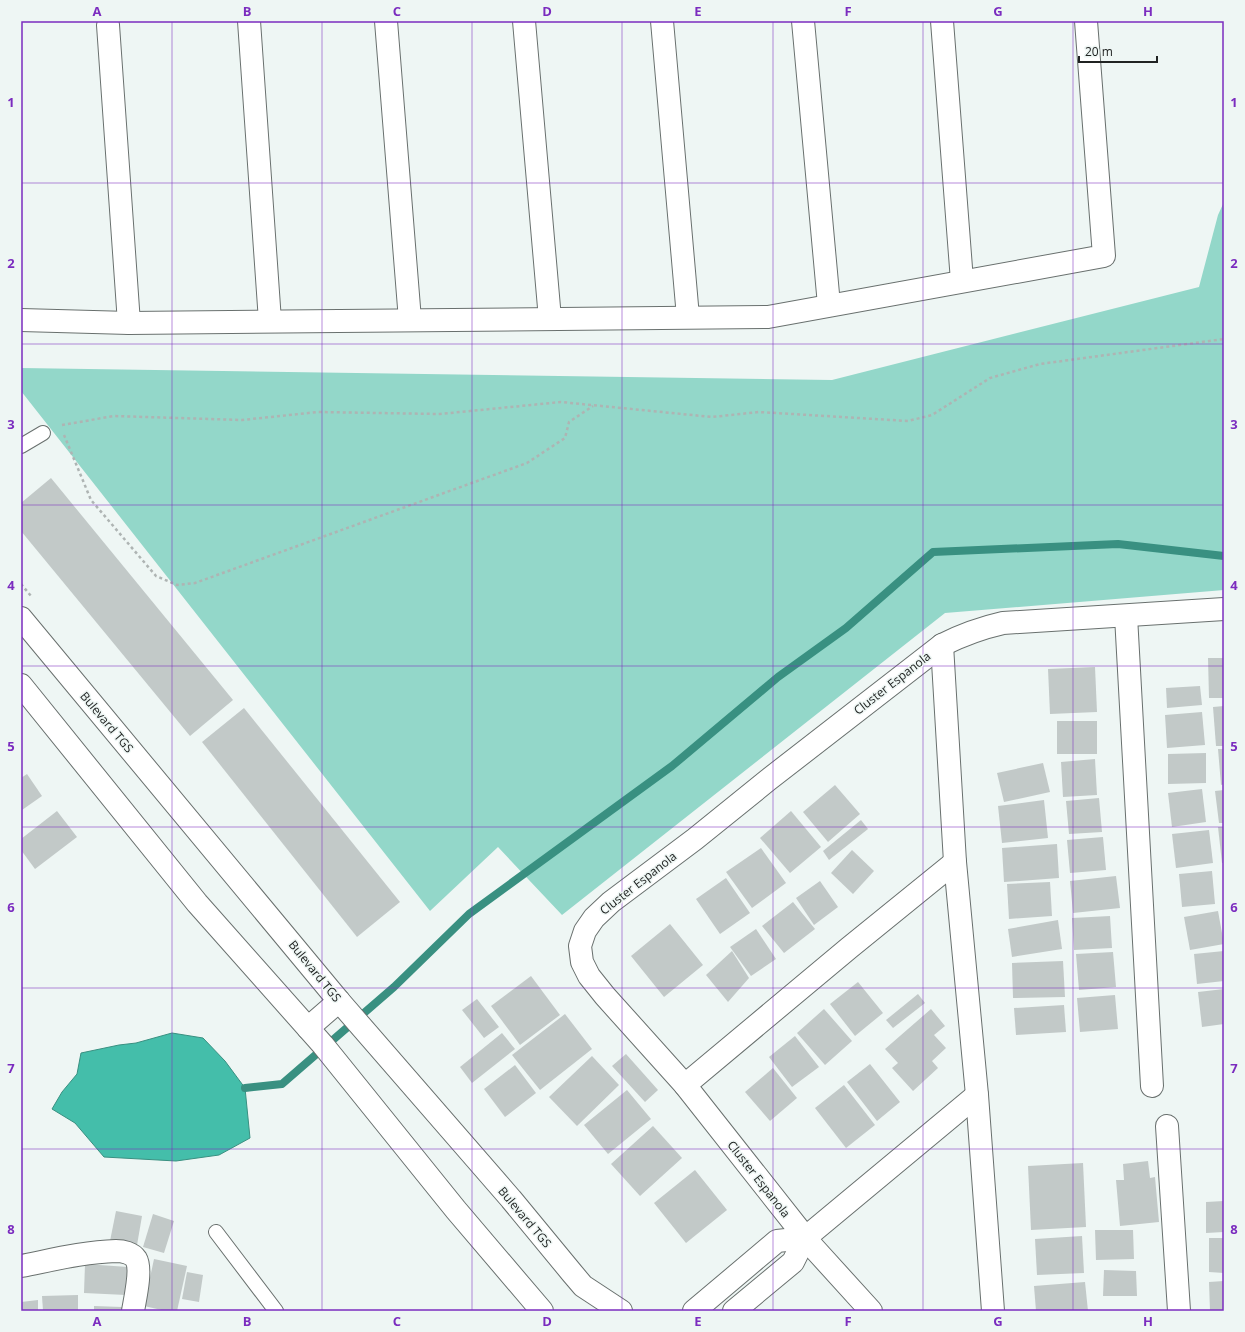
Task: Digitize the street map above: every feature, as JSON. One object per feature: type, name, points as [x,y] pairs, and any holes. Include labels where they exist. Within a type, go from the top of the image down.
[{"type":"street","points":[[249,21],[270,321]]},
{"type":"street","points":[[386,21],[410,320]]},
{"type":"street","points":[[524,21],[550,319]]},
{"type":"street","points":[[662,21],[688,317]]},
{"type":"street","points":[[803,21],[829,305]]},
{"type":"street","points":[[942,21],[962,281]]},
{"type":"street","points":[[21,320],[129,323],[768,317],[1104,256],[1086,21]]},
{"type":"street","points":[[108,25],[129,323]]},
{"type":"street","name":"Cluster Espanola","points":[[871,1311],[805,1238],[685,1085],[605,996],[589,976],[582,962],[580,946],[585,931],[594,918],[611,902],[695,839],[768,780],[942,645],[962,634],[1003,623],[1224,609]]},
{"type":"street","points":[[1126,616],[1152,1086]]},
{"type":"street","name":"Bulevard TGS","points":[[21,618],[343,1006],[511,1199],[583,1286],[621,1311]]},
{"type":"street","name":"Cluster Espanola","points":[[942,645],[955,862],[977,1095],[993,1311]]},
{"type":"street","points":[[21,685],[197,903],[323,1045],[456,1210],[542,1311]]},
{"type":"street","points":[[685,1085],[955,862]]},
{"type":"street","points":[[308,1028],[343,1006]]},
{"type":"street","points":[[734,1311],[793,1262],[805,1238],[977,1095]]},
{"type":"street","points":[[1167,1126],[1178,1311]]},
{"type":"street","points":[[694,1311],[777,1241],[805,1238]]},
{"type":"street","points":[[21,1266],[117,1251],[130,1254],[136,1260],[138,1268],[133,1311]]},
{"type":"lane","points":[[21,446],[43,432]]},
{"type":"lane","points":[[216,1232],[276,1311]]},
{"type":"path","points":[[594,406],[569,422],[565,438],[527,463],[195,583],[178,585],[156,576],[91,500],[68,442],[59,426],[114,416],[242,420],[318,412],[440,414],[561,402],[712,417],[759,412],[908,422],[932,415],[990,378],[1040,364],[1224,339]]},
{"type":"shaded area","points":[[1224,202],[1224,590],[945,613],[562,915],[498,847],[430,911],[21,391],[21,368],[832,380],[1199,287],[1218,215]]},
{"type":"shaded area","points":[[172,1033],[203,1038],[225,1061],[245,1088],[250,1138],[219,1155],[176,1161],[104,1157],[75,1123],[52,1109],[62,1092],[77,1074],[81,1053],[136,1043]]},
{"type":"building","points":[[51,478],[233,700],[190,736],[21,531],[21,503]]},
{"type":"building","points":[[1208,658],[1224,658],[1224,698],[1209,698]]},
{"type":"building","points":[[1095,667],[1097,712],[1050,714],[1048,669]]},
{"type":"building","points":[[1200,686],[1202,705],[1167,708],[1166,688]]},
{"type":"building","points":[[1224,706],[1224,746],[1216,746],[1213,707]]},
{"type":"building","points":[[244,708],[400,902],[357,937],[202,742]]},
{"type":"building","points":[[1202,712],[1205,745],[1167,748],[1165,715]]},
{"type":"building","points":[[1057,721],[1097,721],[1097,754],[1057,754]]},
{"type":"building","points":[[1218,749],[1224,749],[1224,784],[1221,785]]},
{"type":"building","points":[[1206,753],[1206,783],[1168,784],[1168,754]]},
{"type":"building","points":[[1095,759],[1097,795],[1063,797],[1061,762]]},
{"type":"building","points":[[1043,763],[1050,792],[1004,802],[997,773]]},
{"type":"building","points":[[27,774],[42,796],[22,810],[21,778]]},
{"type":"building","points":[[835,785],[860,814],[828,842],[803,812]]},
{"type":"building","points":[[1202,789],[1206,822],[1172,827],[1168,793]]},
{"type":"building","points":[[1224,790],[1224,823],[1219,823],[1215,791]]},
{"type":"building","points":[[1099,798],[1102,832],[1069,834],[1066,801]]},
{"type":"building","points":[[1044,800],[1048,838],[1002,843],[998,806]]},
{"type":"building","points":[[57,811],[77,837],[35,869],[21,850],[21,839]]},
{"type":"building","points":[[791,811],[821,847],[790,873],[760,838]]},
{"type":"building","points":[[861,820],[868,829],[829,860],[823,851]]},
{"type":"building","points":[[1218,827],[1224,827],[1224,863],[1222,863]]},
{"type":"building","points":[[1209,830],[1213,863],[1176,868],[1172,834]]},
{"type":"building","points":[[1103,837],[1106,870],[1070,873],[1067,840]]},
{"type":"building","points":[[1057,844],[1059,878],[1004,882],[1002,848]]},
{"type":"building","points":[[761,848],[786,883],[752,908],[726,872]]},
{"type":"building","points":[[852,850],[874,871],[853,894],[831,873]]},
{"type":"building","points":[[1212,871],[1215,904],[1182,907],[1179,874]]},
{"type":"building","points":[[1116,876],[1120,908],[1073,913],[1070,881]]},
{"type":"building","points":[[726,878],[750,913],[720,934],[696,899]]},
{"type":"building","points":[[820,881],[838,907],[814,925],[796,898]]},
{"type":"building","points":[[1050,882],[1052,916],[1009,919],[1007,884]]},
{"type":"building","points":[[793,902],[815,929],[784,953],[762,926]]},
{"type":"building","points":[[1218,911],[1224,944],[1190,950],[1184,917]]},
{"type":"building","points":[[1110,916],[1112,948],[1074,950],[1072,918]]},
{"type":"building","points":[[1058,920],[1062,949],[1012,957],[1008,929]]},
{"type":"building","points":[[670,924],[703,965],[664,997],[631,956]]},
{"type":"building","points":[[756,929],[776,959],[751,976],[730,947]]},
{"type":"building","points":[[732,951],[749,978],[728,1002],[706,975]]},
{"type":"building","points":[[1224,951],[1224,981],[1197,984],[1194,954]]},
{"type":"building","points":[[1113,952],[1116,987],[1079,990],[1076,954]]},
{"type":"building","points":[[1063,961],[1065,997],[1013,998],[1012,963]]},
{"type":"building","points":[[531,976],[560,1015],[520,1045],[491,1006]]},
{"type":"building","points":[[858,982],[883,1013],[855,1036],[830,1004]]},
{"type":"building","points":[[1224,989],[1224,1024],[1202,1027],[1198,992]]},
{"type":"building","points":[[918,994],[925,1003],[893,1028],[886,1020]]},
{"type":"building","points":[[1115,995],[1118,1029],[1080,1032],[1077,998]]},
{"type":"building","points":[[477,999],[499,1027],[484,1038],[462,1010]]},
{"type":"building","points":[[1064,1005],[1066,1032],[1016,1035],[1014,1008]]},
{"type":"building","points":[[824,1009],[852,1041],[825,1065],[797,1033]]},
{"type":"building","points":[[931,1009],[945,1026],[934,1035],[946,1048],[932,1061],[938,1068],[913,1091],[892,1068],[898,1063],[885,1049]]},
{"type":"building","points":[[565,1014],[592,1049],[540,1090],[512,1055]]},
{"type":"building","points":[[502,1033],[515,1049],[472,1083],[460,1067]]},
{"type":"building","points":[[795,1036],[819,1067],[792,1087],[769,1057]]},
{"type":"building","points":[[626,1054],[658,1090],[645,1102],[612,1066]]},
{"type":"building","points":[[592,1056],[619,1085],[577,1126],[549,1097]]},
{"type":"building","points":[[870,1064],[900,1102],[877,1121],[847,1082]]},
{"type":"building","points":[[515,1065],[536,1093],[505,1117],[484,1089]]},
{"type":"building","points":[[773,1068],[797,1098],[770,1121],[745,1092]]},
{"type":"building","points":[[844,1085],[875,1125],[846,1148],[815,1108]]},
{"type":"building","points":[[627,1090],[651,1119],[608,1154],[584,1125]]},
{"type":"building","points":[[653,1126],[682,1158],[640,1196],[611,1164]]},
{"type":"building","points":[[1148,1161],[1150,1178],[1155,1177],[1159,1222],[1120,1226],[1116,1180],[1124,1180],[1123,1164]]},
{"type":"building","points":[[1083,1163],[1086,1227],[1031,1230],[1028,1166]]},
{"type":"building","points":[[695,1170],[727,1210],[686,1243],[654,1203]]},
{"type":"building","points":[[1224,1201],[1224,1232],[1206,1233],[1206,1202]]},
{"type":"building","points":[[116,1211],[142,1216],[136,1251],[109,1246]]},
{"type":"building","points":[[153,1214],[174,1221],[164,1253],[143,1247]]},
{"type":"building","points":[[1095,1230],[1133,1230],[1134,1259],[1096,1260]]},
{"type":"building","points":[[1082,1236],[1084,1273],[1037,1275],[1035,1239]]},
{"type":"building","points":[[1209,1238],[1224,1238],[1224,1273],[1209,1272]]},
{"type":"building","points":[[154,1259],[187,1266],[177,1311],[166,1311],[144,1306]]},
{"type":"building","points":[[85,1264],[128,1267],[126,1295],[84,1293]]},
{"type":"building","points":[[1104,1270],[1136,1271],[1137,1296],[1103,1296]]},
{"type":"building","points":[[187,1272],[203,1275],[199,1302],[182,1299]]},
{"type":"building","points":[[1224,1281],[1224,1311],[1210,1311],[1209,1282]]},
{"type":"building","points":[[1085,1282],[1088,1311],[1036,1311],[1034,1286]]},
{"type":"building","points":[[78,1295],[78,1311],[43,1311],[42,1296]]},
{"type":"building","points":[[38,1300],[38,1311],[21,1311],[21,1302]]},
{"type":"building","points":[[94,1306],[122,1307],[122,1311],[94,1311]]},
{"type":"waterway","points":[[245,1088],[282,1084],[394,987],[469,914],[672,766],[778,677],[846,628],[933,552],[1118,544],[1224,556]]}]
